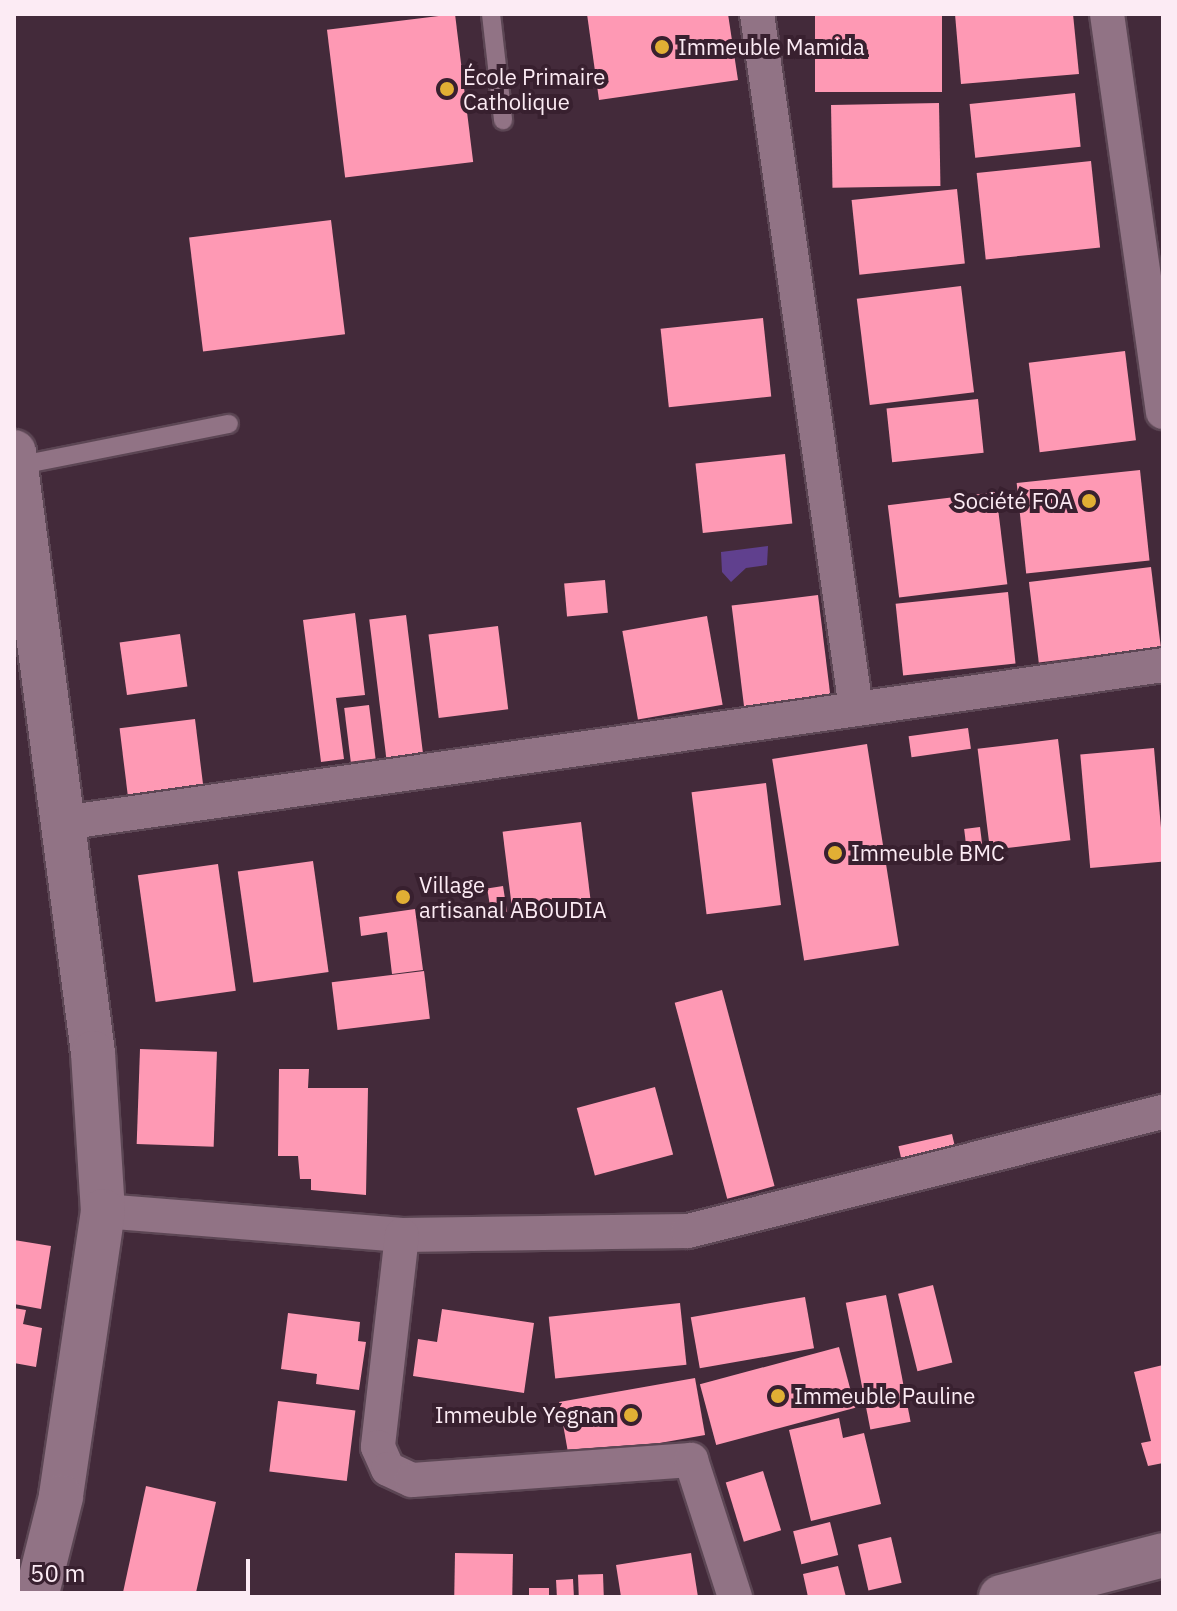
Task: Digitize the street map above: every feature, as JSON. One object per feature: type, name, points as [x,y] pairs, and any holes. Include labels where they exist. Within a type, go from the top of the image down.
[{"type":"street","points":[[757,14],[856,709]]},
{"type":"street","points":[[1107,14],[1163,412]]},
{"type":"street","points":[[15,459],[93,1053],[103,1211],[61,1497],[36,1597]]},
{"type":"street","points":[[63,823],[1163,665]]},
{"type":"street","points":[[103,1211],[402,1235],[688,1231],[1163,1112]]},
{"type":"street","points":[[402,1235],[378,1447],[388,1469],[412,1480],[691,1460],[735,1597]]},
{"type":"street","points":[[1001,1597],[1163,1555]]},
{"type":"lane","points":[[491,14],[503,120]]},
{"type":"lane","points":[[15,459],[229,424]]},
{"type":"shaded area","points":[[768,546],[767,565],[746,568],[731,582],[722,572],[721,552]]},
{"type":"building","points":[[455,14],[473,162],[345,178],[327,30]]},
{"type":"building","name":"Immeuble Mamida","points":[[587,14],[728,14],[738,80],[599,100]]},
{"type":"building","points":[[815,14],[942,14],[942,92],[815,92]]},
{"type":"building","points":[[955,14],[1073,14],[1079,74],[961,84]]},
{"type":"building","points":[[1075,93],[1081,147],[975,158],[970,104]]},
{"type":"building","points":[[939,103],[940,186],[832,188],[831,105]]},
{"type":"building","points":[[1091,161],[1100,248],[986,260],[977,173]]},
{"type":"building","points":[[957,189],[965,264],[859,275],[852,200]]},
{"type":"building","points":[[331,220],[345,334],[203,352],[189,237]]},
{"type":"building","points":[[961,286],[974,392],[870,405],[857,299]]},
{"type":"building","points":[[763,318],[771,397],[669,407],[661,329]]},
{"type":"building","points":[[1125,351],[1136,440],[1040,452],[1029,363]]},
{"type":"building","points":[[978,399],[984,453],[892,462],[887,409]]},
{"type":"building","points":[[785,454],[792,524],[703,533],[695,463]]},
{"type":"building","points":[[1140,470],[1150,561],[1026,573],[1017,483]]},
{"type":"building","points":[[996,492],[1007,584],[899,598],[888,505]]},
{"type":"building","points":[[1151,567],[1161,647],[1039,662],[1029,582]]},
{"type":"building","points":[[605,580],[608,613],[567,616],[564,584]]},
{"type":"building","points":[[1008,592],[1016,664],[903,675],[896,604]]},
{"type":"building","points":[[818,595],[832,707],[745,718],[732,606]]},
{"type":"building","points":[[355,613],[365,695],[336,698],[344,759],[321,762],[303,620]]},
{"type":"building","points":[[406,615],[425,769],[388,773],[369,620]]},
{"type":"building","points":[[707,616],[723,705],[638,720],[622,631]]},
{"type":"building","points":[[498,626],[508,709],[439,718],[429,635]]},
{"type":"building","points":[[180,634],[187,686],[127,695],[120,642]]},
{"type":"building","points":[[369,705],[376,759],[351,762],[344,708]]},
{"type":"building","points":[[195,719],[205,797],[129,807],[120,728]]},
{"type":"building","points":[[968,728],[971,749],[912,757],[909,736]]},
{"type":"building","points":[[1058,739],[1070,840],[990,850],[978,749]]},
{"type":"building","name":"Immeuble BMC","points":[[867,744],[899,945],[804,961],[772,759]]},
{"type":"building","points":[[1154,748],[1163,862],[1090,868],[1080,754]]},
{"type":"building","points":[[766,783],[781,905],[707,914],[692,792]]},
{"type":"building","points":[[581,822],[591,904],[513,914],[503,832]]},
{"type":"building","points":[[980,827],[984,859],[968,861],[964,829]]},
{"type":"building","points":[[313,861],[329,972],[253,982],[238,872]]},
{"type":"building","points":[[218,864],[236,991],[156,1002],[138,875]]},
{"type":"building","points":[[503,886],[507,912],[491,914],[487,889]]},
{"type":"building","points":[[415,909],[423,970],[392,974],[387,932],[361,936],[359,917]]},
{"type":"building","points":[[424,971],[430,1019],[338,1030],[332,982]]},
{"type":"building","points":[[722,990],[775,1186],[727,1199],[675,1003]]},
{"type":"building","points":[[140,1049],[217,1052],[214,1147],[137,1144]]},
{"type":"building","points":[[279,1069],[309,1069],[308,1088],[368,1088],[366,1195],[311,1190],[311,1179],[300,1179],[298,1156],[278,1156]]},
{"type":"building","points":[[655,1087],[673,1155],[595,1176],[577,1108]]},
{"type":"building","points":[[952,1134],[958,1160],[904,1173],[898,1146]]},
{"type":"building","points":[[14,1240],[51,1246],[41,1309],[14,1304]]},
{"type":"building","points":[[933,1285],[952,1363],[917,1371],[898,1294]]},
{"type":"building","points":[[886,1295],[911,1422],[870,1429],[846,1303]]},
{"type":"building","points":[[805,1297],[814,1348],[700,1368],[691,1317]]},
{"type":"building","points":[[680,1303],[686,1365],[555,1378],[549,1317]]},
{"type":"building","points":[[14,1308],[26,1310],[23,1324],[42,1328],[36,1367],[14,1363]]},
{"type":"building","points":[[442,1309],[534,1323],[524,1393],[413,1376],[418,1339],[437,1342]]},
{"type":"building","points":[[288,1313],[360,1322],[358,1341],[366,1342],[359,1390],[316,1384],[317,1374],[281,1369]]},
{"type":"building","name":"Immeuble Pauline","points":[[839,1347],[855,1408],[716,1445],[700,1384]]},
{"type":"building","points":[[1163,1365],[1163,1463],[1148,1466],[1141,1443],[1151,1441],[1134,1372]]},
{"type":"building","name":"Immeuble Yegnan","points":[[695,1378],[705,1435],[569,1459],[559,1402]]},
{"type":"building","points":[[278,1401],[355,1411],[347,1481],[269,1471]]},
{"type":"building","points":[[839,1418],[843,1438],[864,1433],[881,1504],[811,1521],[789,1430]]},
{"type":"building","points":[[763,1471],[781,1530],[744,1542],[726,1482]]},
{"type":"building","points":[[146,1486],[216,1502],[195,1597],[122,1597]]},
{"type":"building","points":[[830,1522],[838,1555],[801,1564],[793,1531]]},
{"type":"building","points":[[891,1537],[902,1583],[868,1590],[858,1545]]},
{"type":"building","points":[[455,1553],[513,1554],[512,1597],[454,1597]]},
{"type":"building","points":[[691,1553],[698,1597],[621,1597],[616,1565]]},
{"type":"building","points":[[838,1566],[846,1597],[808,1597],[803,1574]]},
{"type":"building","points":[[603,1574],[604,1597],[579,1597],[578,1575]]},
{"type":"building","points":[[573,1579],[574,1597],[557,1597],[556,1580]]},
{"type":"building","points":[[529,1588],[549,1588],[549,1597],[529,1597]]},
{"type":"place","name":"Immeuble Mamida","points":[[662,47]]},
{"type":"place","name":"École Primaire Catholique","points":[[447,89]]},
{"type":"place","name":"Société FOA","points":[[1089,501]]},
{"type":"place","name":"Immeuble BMC","points":[[835,853]]},
{"type":"place","name":"Village artisanal ABOUDIA","points":[[403,897]]},
{"type":"place","name":"Immeuble Pauline","points":[[778,1396]]},
{"type":"place","name":"Immeuble Yegnan","points":[[631,1415]]}]
